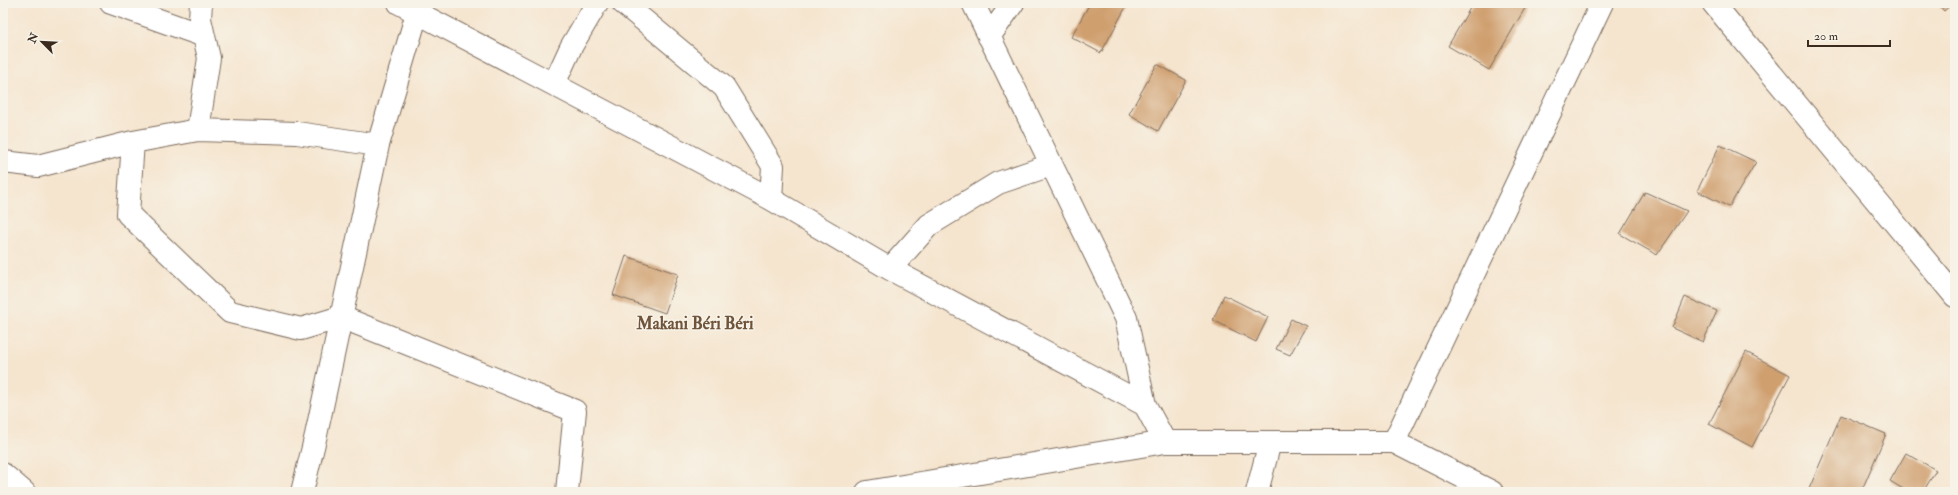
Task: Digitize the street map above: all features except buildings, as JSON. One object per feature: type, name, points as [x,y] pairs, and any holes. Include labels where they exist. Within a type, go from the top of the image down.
[{"type":"street","points":[[111,3],[204,36]]},
{"type":"street","points":[[198,130],[208,58],[200,19],[201,3]]},
{"type":"street","points":[[554,84],[571,47],[597,3]]},
{"type":"street","points":[[623,3],[724,87],[773,166],[771,198]]},
{"type":"street","points":[[973,3],[1126,318],[1145,405],[1165,442]]},
{"type":"street","points":[[989,37],[1013,3]]},
{"type":"street","points":[[1394,442],[1602,3]]},
{"type":"street","points":[[1713,3],[1955,296]]},
{"type":"street","points":[[302,492],[378,145],[413,6],[554,84],[771,198],[890,269],[1145,405]]},
{"type":"street","points":[[3,162],[38,166],[133,142],[198,130],[297,133],[378,145]]},
{"type":"street","points":[[133,142],[128,214],[230,312],[301,329],[341,317],[575,411],[567,492]]},
{"type":"street","points":[[890,269],[929,225],[998,183],[1051,165]]},
{"type":"street","points":[[867,492],[1165,442],[1394,442],[1492,492]]},
{"type":"street","points":[[1257,492],[1270,442]]},
{"type":"street","points":[[3,474],[24,492]]},
{"type":"district","name":"Makani Béri Béri","points":[[695,323]]}]
